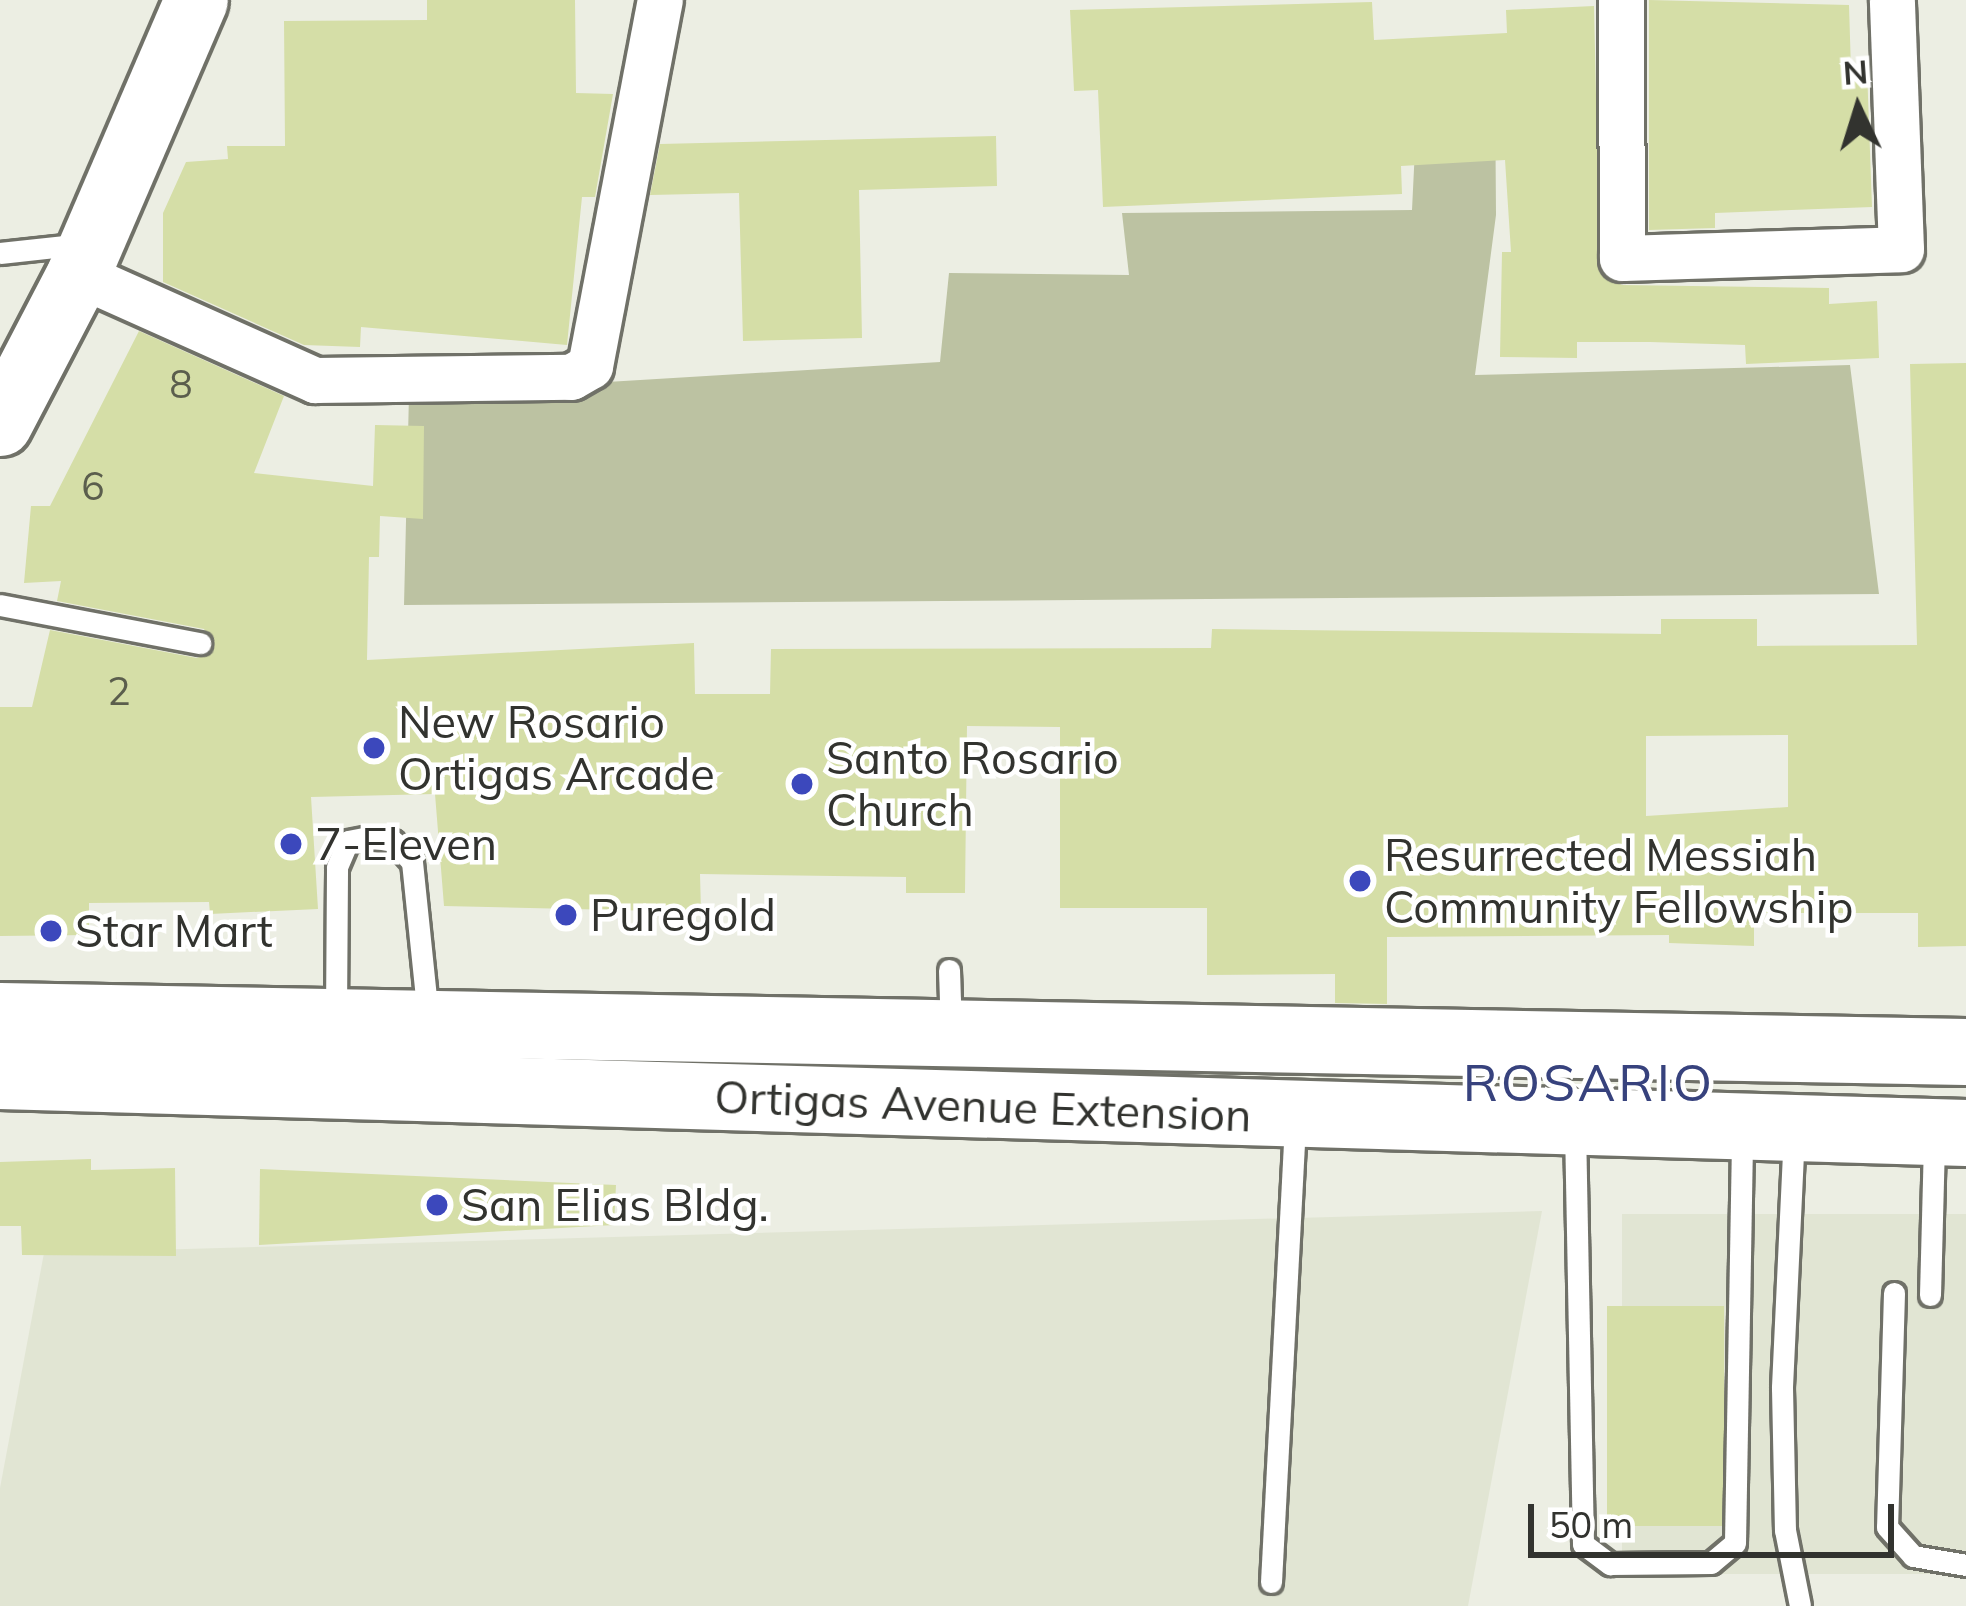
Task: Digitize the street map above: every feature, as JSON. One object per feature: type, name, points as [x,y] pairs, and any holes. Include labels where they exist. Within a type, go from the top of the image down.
[{"type":"main road","points":[[0,424],[84,259],[196,0]]},
{"type":"main road","name":"Ortigas Avenue Extension","points":[[0,1016],[1966,1052]]},
{"type":"main road","name":"Ortigas Avenue Extension","points":[[0,1076],[346,1078],[1295,1119],[1768,1132],[1950,1132]]},
{"type":"street","points":[[84,259],[315,380],[571,376],[590,366],[660,0]]},
{"type":"street","points":[[1621,0],[1622,257],[1900,250],[1892,0]]},
{"type":"lane","points":[[0,253],[84,259]]},
{"type":"lane","points":[[0,605],[200,643]]},
{"type":"lane","points":[[336,1022],[337,867],[348,841],[369,837],[393,841],[412,862],[429,1024]]},
{"type":"lane","points":[[949,970],[951,1036]]},
{"type":"lane","points":[[1271,1582],[1295,1119]]},
{"type":"lane","points":[[1575,1126],[1583,1544],[1610,1564],[1711,1563],[1736,1543],[1768,1132]]},
{"type":"lane","points":[[1768,1132],[1782,1388],[1784,1530],[1800,1606]]},
{"type":"lane","points":[[1930,1294],[1950,1132]]},
{"type":"lane","points":[[1894,1293],[1887,1528],[1912,1556],[1966,1565]]},
{"type":"shaded area","points":[[1542,1211],[1468,1606],[0,1606],[0,1488],[44,1253]]},
{"type":"shaded area","points":[[1622,1214],[1966,1214],[1966,1574],[1622,1574]]},
{"type":"green space","points":[[1495,81],[1496,215],[1475,375],[1850,365],[1879,594],[404,605],[409,394],[940,362],[949,273],[1129,275],[1122,213],[1412,210],[1418,86]]},
{"type":"building","points":[[427,0],[575,0],[576,93],[613,94],[595,197],[582,197],[567,345],[361,327],[360,347],[304,345],[163,282],[163,213],[186,162],[228,159],[227,146],[285,146],[284,21],[427,20]]},
{"type":"building","points":[[1649,0],[1849,5],[1851,70],[1867,69],[1872,207],[1715,213],[1715,228],[1649,230]]},
{"type":"building","points":[[1372,2],[1374,40],[1507,33],[1506,10],[1594,6],[1600,273],[1622,285],[1829,288],[1829,304],[1877,301],[1879,358],[1746,364],[1745,345],[1650,342],[1577,342],[1577,358],[1500,357],[1502,252],[1511,252],[1505,160],[1401,166],[1402,194],[1103,207],[1098,90],[1074,91],[1070,10]]},
{"type":"building","points":[[996,136],[997,186],[859,190],[862,338],[743,341],[739,193],[650,195],[660,144]]},
{"type":"building","points":[[139,331],[284,396],[254,473],[373,486],[375,425],[424,426],[423,519],[380,516],[379,557],[369,557],[367,660],[694,643],[695,694],[770,694],[771,649],[1211,648],[1212,629],[1661,634],[1661,619],[1757,619],[1757,646],[1917,645],[1910,364],[1966,363],[1966,946],[1918,947],[1918,913],[1754,913],[1754,946],[1669,943],[1669,935],[1387,937],[1387,1004],[1335,1003],[1335,974],[1207,975],[1207,908],[1060,908],[1060,727],[967,726],[965,893],[906,893],[906,877],[700,874],[701,912],[444,906],[435,794],[311,797],[318,909],[210,914],[209,902],[89,903],[89,935],[0,936],[0,707],[32,707],[50,630],[197,658],[214,647],[204,629],[57,601],[61,581],[24,583],[31,506],[50,506]],"holes":[[[1788,735],[1788,807],[1646,816],[1646,736]]]},
{"type":"building","points":[[91,1159],[91,1170],[175,1168],[176,1256],[22,1255],[21,1226],[0,1226],[0,1162]]},
{"type":"building","name":"San Elias Bldg.","points":[[260,1169],[616,1185],[614,1225],[259,1245]]},
{"type":"building","points":[[1607,1306],[1724,1306],[1724,1526],[1607,1526]]},
{"type":"place","name":"New Rosario Ortigas Arcade","points":[[374,748]]},
{"type":"place","name":"Santo Rosario Church","points":[[802,784]]},
{"type":"place","name":"7-Eleven","points":[[291,844]]},
{"type":"place","name":"Resurrected Messiah Community Fellowship","points":[[1360,881]]},
{"type":"place","name":"Puregold","points":[[566,915]]},
{"type":"place","name":"Star Mart","points":[[51,931]]},
{"type":"place","name":"San Elias Bldg.","points":[[437,1205]]},
{"type":"district","name":"ROSARIO","points":[[1589,1082]]}]
